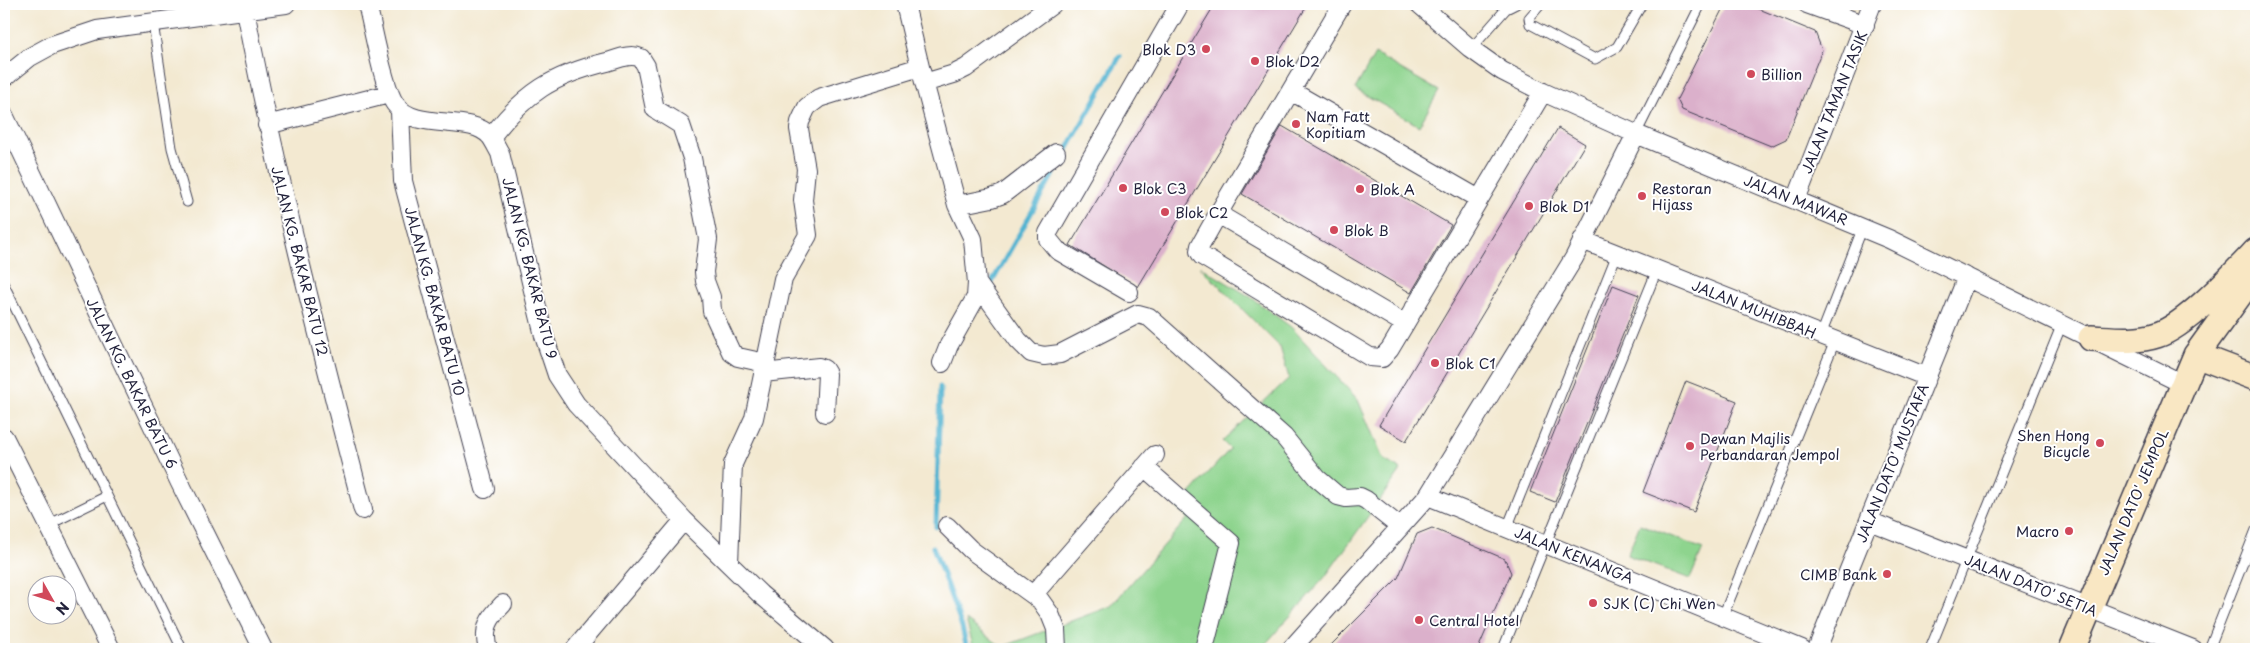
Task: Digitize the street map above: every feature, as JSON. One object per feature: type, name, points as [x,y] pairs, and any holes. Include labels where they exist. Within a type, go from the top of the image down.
[{"type":"main road","points":[[2091,338],[2140,339],[2158,335],[2178,325],[2256,251]]},
{"type":"main road","name":"JALAN DATO' JEMPOL","points":[[2072,649],[2196,355],[2247,290],[2256,272]]},
{"type":"main road","points":[[2196,355],[2256,378]]},
{"type":"street","points":[[4,78],[30,57],[76,36],[98,30],[286,4]]},
{"type":"street","points":[[367,4],[389,94],[400,111],[422,120],[478,129],[491,137],[510,112],[533,92],[562,76],[630,56],[641,58],[646,66],[655,109],[681,125],[692,158],[708,239],[704,281],[711,297],[712,312],[731,352],[764,368],[819,367],[824,369],[826,374],[825,413]]},
{"type":"street","points":[[906,4],[922,75],[957,205],[973,239],[979,285],[976,297],[949,345],[942,363]]},
{"type":"street","points":[[729,563],[733,464],[752,424],[783,279],[808,235],[804,200],[806,169],[799,129],[807,107],[819,98],[922,75],[954,74],[966,68],[1053,4]]},
{"type":"street","points":[[1129,292],[1057,250],[1048,239],[1048,233],[1180,4]]},
{"type":"street","points":[[1342,4],[1218,214],[1199,251],[1202,256],[1370,357],[1382,358],[1386,354],[1543,92]]},
{"type":"street","name":"JALAN MAWAR","points":[[1419,4],[1471,49],[1502,71],[1543,92],[1636,134],[1863,228],[1967,277],[2183,384]]},
{"type":"street","points":[[1808,4],[1865,25]]},
{"type":"street","name":"JALAN TAMAN TASIK","points":[[1796,200],[1872,4]]},
{"type":"street","name":"JALAN KG. BAKAR BATU 12","points":[[245,10],[267,126],[302,276],[363,510]]},
{"type":"street","points":[[1291,91],[1479,199]]},
{"type":"street","points":[[267,126],[389,94]]},
{"type":"street","name":"JALAN KG. BAKAR BATU 10","points":[[400,111],[403,181],[485,489]]},
{"type":"street","name":"JALAN KG. BAKAR BATU 6","points":[[4,116],[176,474],[263,649]]},
{"type":"street","points":[[1291,649],[1428,496],[1574,258],[1636,134]]},
{"type":"street","name":"JALAN KG. BAKAR BATU 9","points":[[491,137],[504,164],[544,336],[557,375],[582,412],[684,520],[760,594],[825,649]]},
{"type":"street","points":[[957,205],[1003,194],[1056,153]]},
{"type":"street","points":[[1218,214],[1405,324]]},
{"type":"street","name":"JALAN MUHIBBAH","points":[[1582,240],[1927,377]]},
{"type":"street","name":"JALAN DATO' MUSTAFA","points":[[1817,649],[1967,277]]},
{"type":"street","points":[[979,285],[1018,340],[1031,353],[1044,356],[1060,354],[1138,314],[1149,317],[1284,437],[1317,478],[1338,496],[1346,498],[1360,497],[1400,527]]},
{"type":"street","points":[[6,449],[48,525],[111,649]]},
{"type":"street","points":[[1033,595],[1149,461],[1231,543],[1204,649]]},
{"type":"street","name":"JALAN KENANGA","points":[[1428,496],[1802,649]]},
{"type":"street","points":[[575,649],[684,520]]},
{"type":"street","name":"JALAN DATO' SETIA","points":[[1869,521],[2193,649]]},
{"type":"street","points":[[947,526],[971,550],[1040,600],[1050,614],[1056,629],[1058,649]]},
{"type":"street","points":[[488,649],[485,637],[486,626],[493,614],[504,604]]},
{"type":"lane","points":[[1471,49],[1503,6],[1516,4]]},
{"type":"lane","points":[[1541,4],[1529,18],[1530,24],[1595,59],[1617,47],[1642,4]]},
{"type":"lane","points":[[1636,134],[1701,4]]},
{"type":"lane","points":[[153,22],[172,148],[187,202]]},
{"type":"lane","points":[[1723,616],[1828,338],[1863,228]]},
{"type":"lane","points":[[1507,528],[1617,254]]},
{"type":"lane","points":[[1503,649],[1656,270]]},
{"type":"lane","points":[[4,285],[182,649]]},
{"type":"lane","points":[[1930,649],[2062,324]]},
{"type":"lane","points":[[48,525],[107,496]]},
{"type":"lane","points":[[2209,649],[2256,530]]},
{"type":"green space","points":[[1375,54],[1439,91],[1419,126],[1355,89]]},
{"type":"green space","points":[[1199,266],[1249,296],[1291,327],[1358,400],[1383,459],[1401,470],[1325,577],[1261,649],[974,649],[966,620],[1002,647],[1111,606],[1188,518],[1177,508],[1230,449],[1222,441],[1289,378],[1280,347]]},
{"type":"green space","points":[[1640,524],[1703,549],[1690,579],[1627,555]]},
{"type":"building","points":[[1215,4],[1308,4],[1138,287],[1070,245]]},
{"type":"building","name":"Billion","points":[[1725,4],[1747,4],[1815,32],[1822,50],[1786,139],[1771,146],[1682,110],[1677,99]]},
{"type":"building","points":[[1282,126],[1451,225],[1411,293],[1242,194]]},
{"type":"building","points":[[1558,128],[1585,144],[1406,441],[1379,425]]},
{"type":"building","points":[[1613,285],[1639,295],[1555,502],[1530,492]]},
{"type":"building","name":"Dewan Majlis Perbandaran Jempol","points":[[1686,381],[1737,401],[1694,512],[1643,492]]},
{"type":"building","points":[[1432,528],[1505,559],[1511,573],[1478,649],[1327,649],[1398,578],[1417,534]]},
{"type":"waterway","points":[[987,291],[1120,56]]},
{"type":"waterway","points":[[936,527],[940,387]]},
{"type":"waterway","points":[[933,547],[962,627],[967,649]]},
{"type":"place","name":"Blok D3","points":[[1206,49]]},
{"type":"place","name":"Blok D2","points":[[1255,61]]},
{"type":"place","name":"Billion","points":[[1751,74]]},
{"type":"place","name":"Nam Fatt Kopitiam","points":[[1296,124]]},
{"type":"place","name":"Blok C3","points":[[1123,188]]},
{"type":"place","name":"Blok A","points":[[1360,189]]},
{"type":"place","name":"Restoran Hijass","points":[[1642,196]]},
{"type":"place","name":"Blok D1","points":[[1529,206]]},
{"type":"place","name":"Blok C2","points":[[1165,212]]},
{"type":"place","name":"Blok B","points":[[1334,230]]},
{"type":"place","name":"Blok C1","points":[[1435,363]]},
{"type":"place","name":"Shen Hong Bicycle","points":[[2100,443]]},
{"type":"place","name":"Dewan Majlis Perbandaran Jempol","points":[[1690,446]]},
{"type":"place","name":"Macro","points":[[2069,531]]},
{"type":"place","name":"CIMB Bank","points":[[1887,574]]},
{"type":"place","name":"SJK (C) Chi Wen","points":[[1593,603]]},
{"type":"place","name":"Central Hotel","points":[[1419,620]]}]
